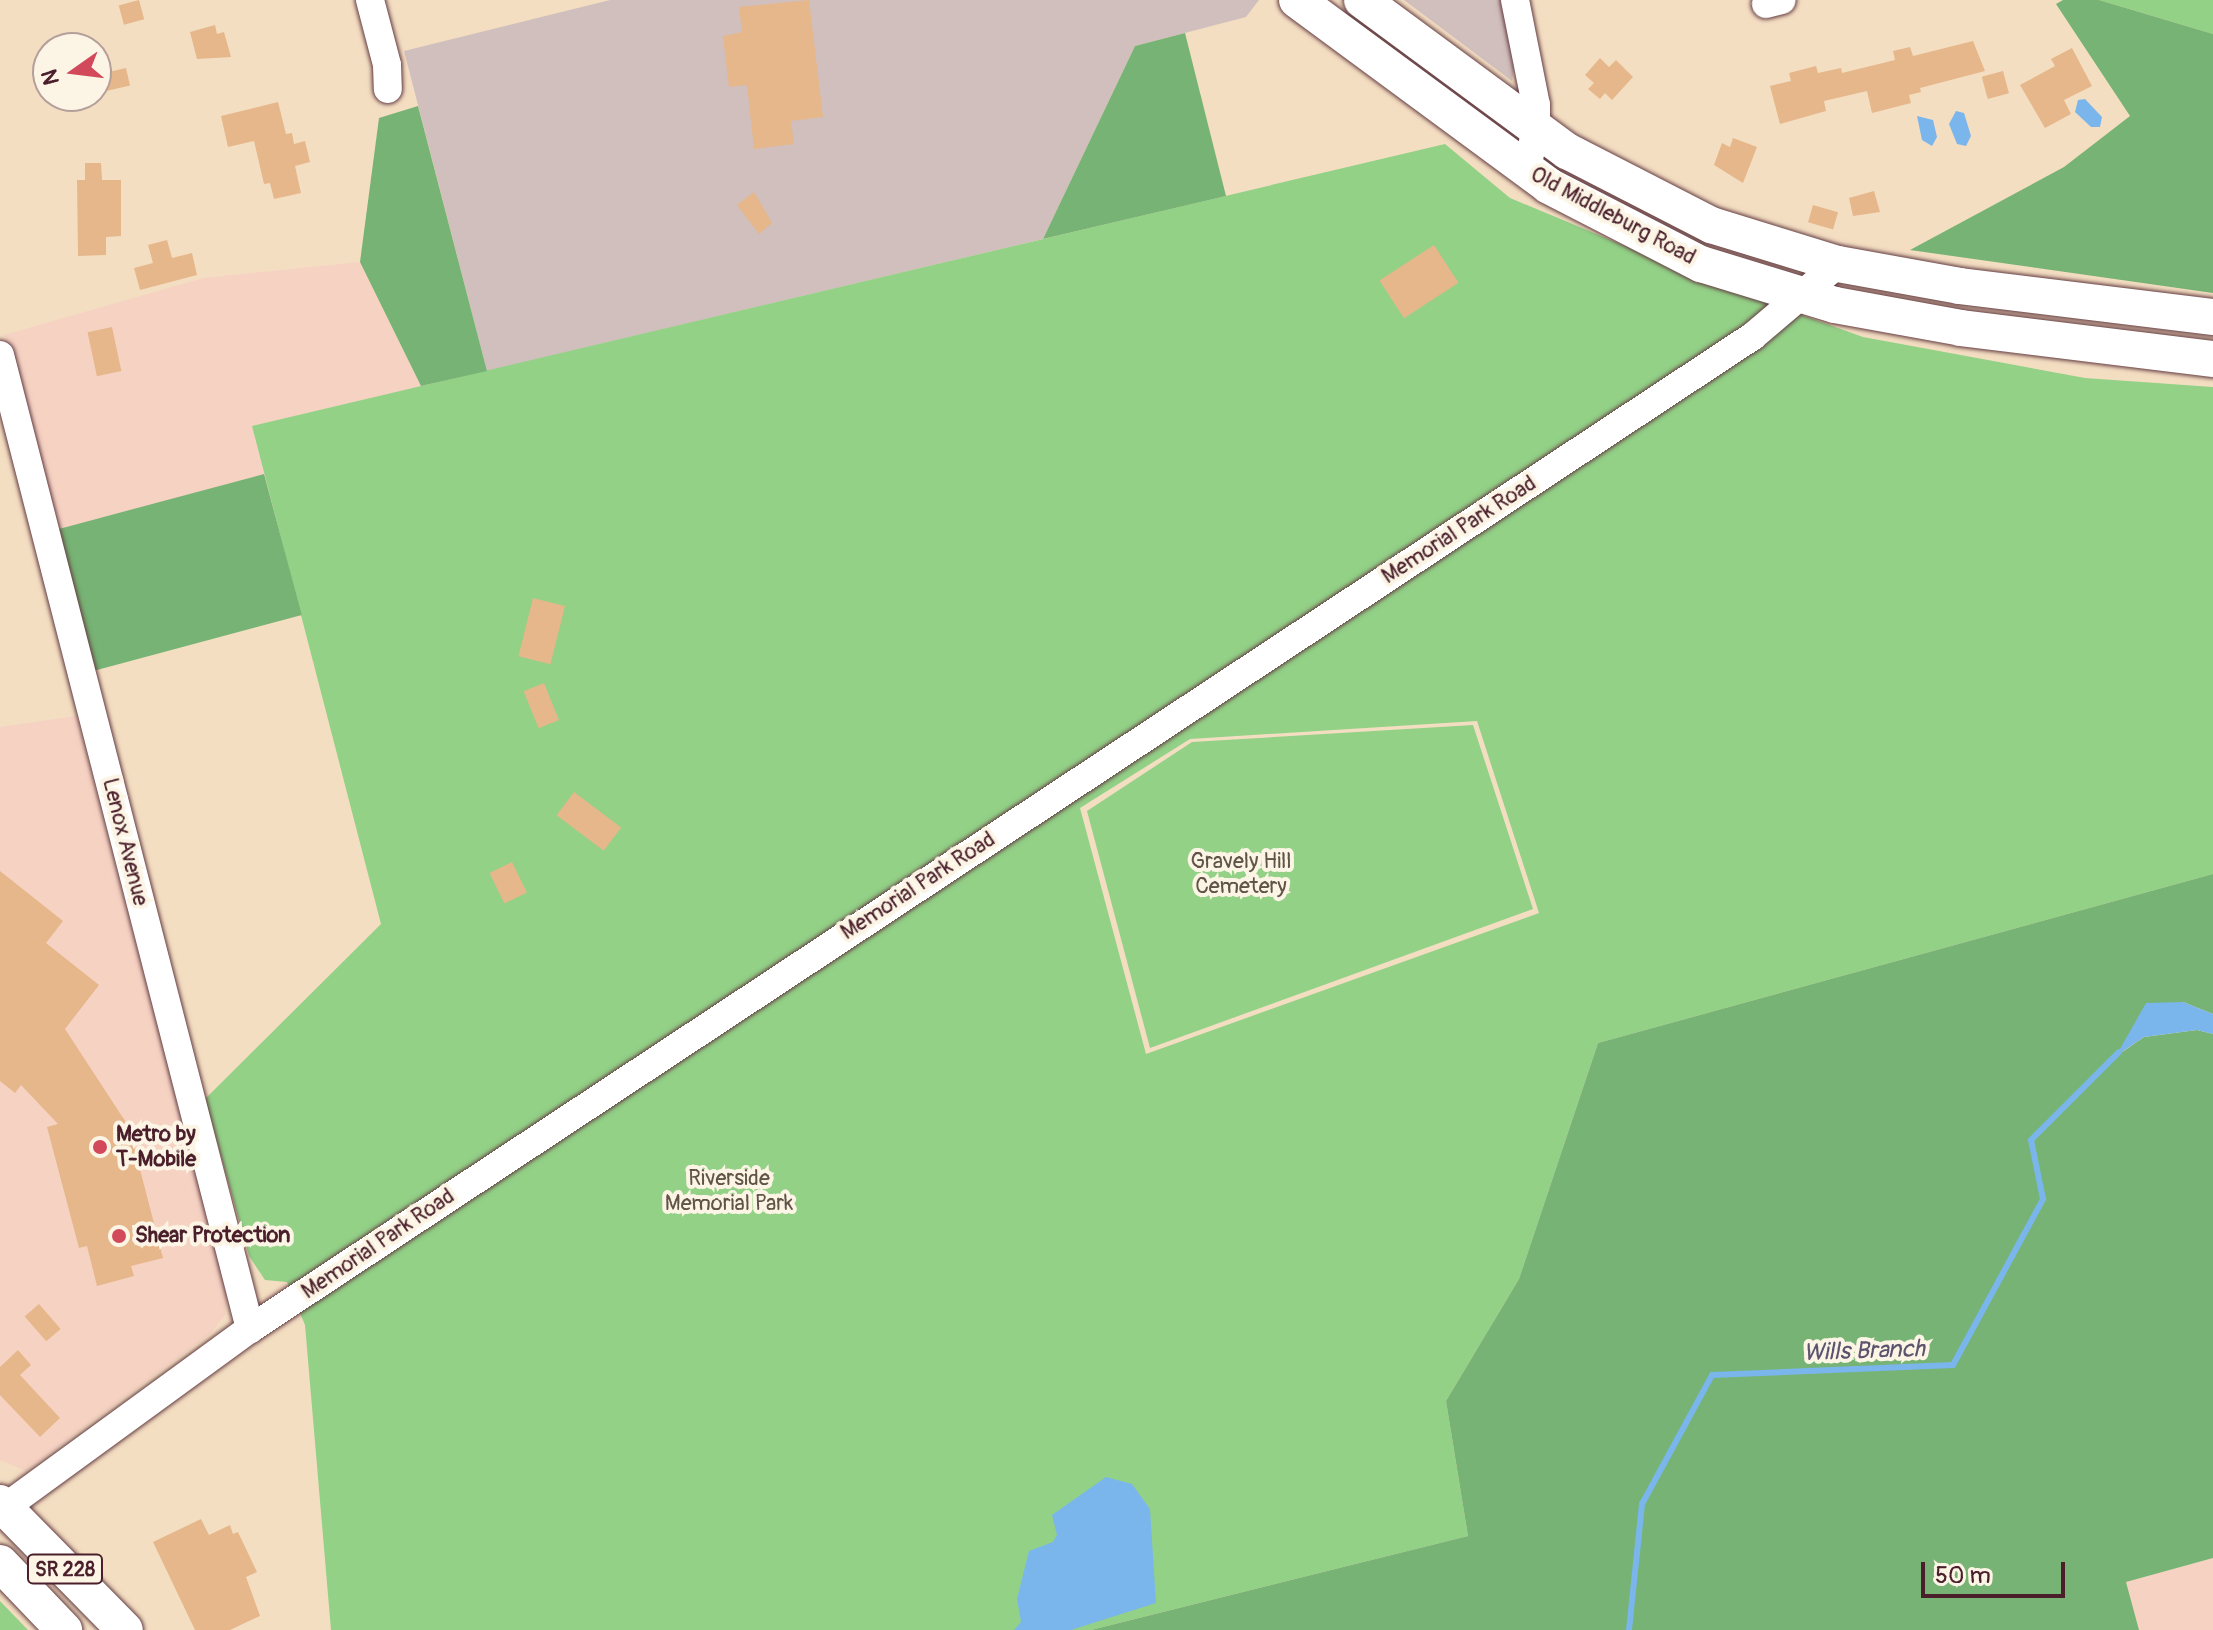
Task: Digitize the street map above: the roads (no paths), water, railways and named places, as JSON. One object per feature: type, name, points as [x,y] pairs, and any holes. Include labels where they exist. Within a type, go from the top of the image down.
[{"type":"main road","name":"Old Middleburg Road","points":[[1297,0],[1526,170],[1701,264],[1800,294],[1961,328],[2213,359]]},
{"type":"main road","name":"Old Middleburg Road","points":[[1362,0],[1567,151],[1711,225],[1838,264],[1960,286],[2213,317]]},
{"type":"main road","name":"SR 228","points":[[2,1507],[125,1630]]},
{"type":"main road","name":"SR 228","points":[[0,1563],[64,1630]]},
{"type":"street","points":[[370,0],[387,65],[388,89]]},
{"type":"street","points":[[1515,0],[1533,79],[1536,130],[1526,170]]},
{"type":"street","name":"Memorial Park Road","points":[[2,1507],[250,1329],[1753,336],[1838,264]]},
{"type":"street","name":"Lenox Avenue","points":[[0,355],[250,1329]]},
{"type":"water","points":[[2085,99],[2102,117],[2100,127],[2091,127],[2075,112],[2078,100]]},
{"type":"water","points":[[1956,111],[1964,113],[1971,136],[1966,146],[1957,144],[1949,124]]},
{"type":"water","points":[[1917,116],[1933,120],[1937,137],[1932,146],[1922,140]]},
{"type":"water","points":[[2183,1002],[2213,1014],[2213,1034],[2197,1030],[2144,1037],[2116,1056],[2146,1003]]},
{"type":"water","points":[[1106,1477],[1132,1484],[1150,1509],[1156,1603],[1071,1630],[1014,1630],[1021,1622],[1017,1599],[1029,1551],[1053,1542],[1057,1535],[1052,1515]]},
{"type":"waterway","name":"Wills Branch","points":[[1629,1630],[1642,1504],[1712,1375],[1953,1365],[2043,1199],[2031,1140],[2119,1052]]},
{"type":"place","name":"Metro by T-Mobile","points":[[100,1147]]},
{"type":"place","name":"Shear Protection","points":[[119,1236]]},
{"type":"park label","name":"Gravely Hill Cemetery","points":[[1241,874]]},
{"type":"park label","name":"Riverside Memorial Park","points":[[729,1190]]}]
